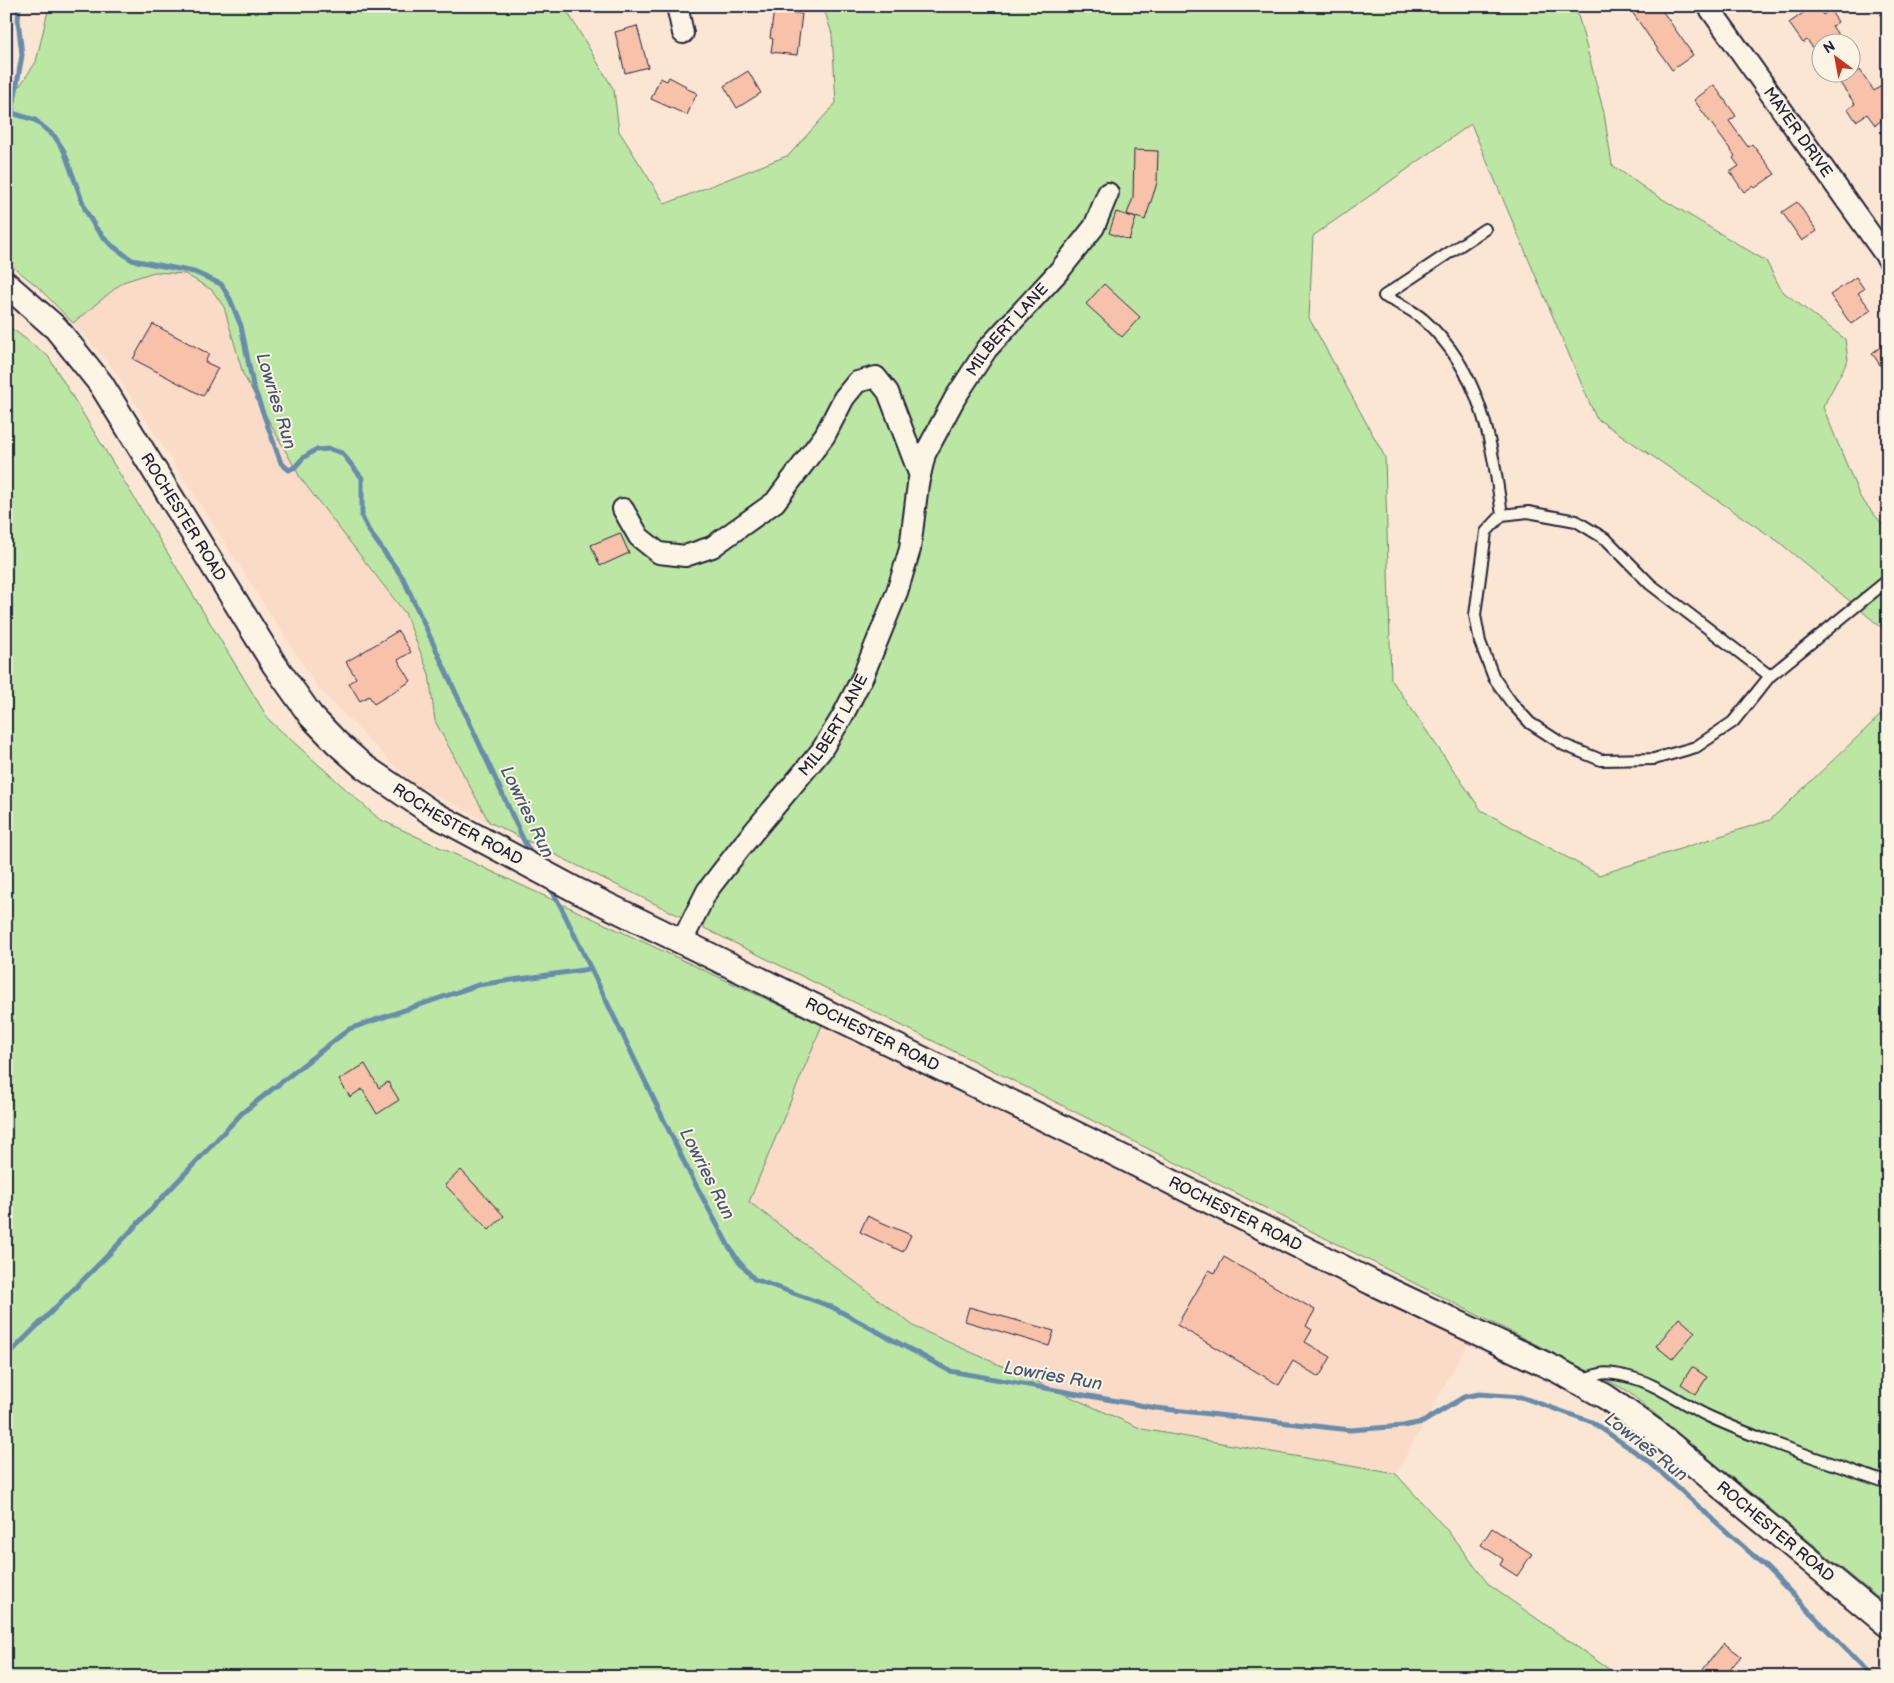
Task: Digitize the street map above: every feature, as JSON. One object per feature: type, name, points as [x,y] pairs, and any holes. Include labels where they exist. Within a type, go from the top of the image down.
[{"type":"street","points":[[677,6],[684,34]]},
{"type":"street","name":"MAYER DRIVE","points":[[1708,6],[1888,260]]},
{"type":"street","name":"MILBERT LANE","points":[[682,941],[707,891],[821,751],[842,717],[863,676],[898,592],[910,548],[925,454],[936,430],[987,349],[1060,270],[1094,227],[1108,193]]},
{"type":"street","name":"ROCHESTER ROAD","points":[[6,284],[56,328],[101,384],[274,664],[311,716],[363,766],[432,813],[556,879],[1084,1138],[1371,1282],[1577,1381],[1606,1397],[1654,1430],[1888,1624]]},
{"type":"street","name":"MILBERT LANE","points":[[623,509],[638,537],[659,553],[685,556],[712,547],[775,502],[825,435],[844,398],[858,382],[876,376],[888,392],[920,476]]},
{"type":"lane","points":[[1485,229],[1384,296],[1422,319],[1446,342],[1468,377],[1488,431],[1494,457],[1502,515]]},
{"type":"lane","points":[[1770,676],[1650,584],[1608,540],[1576,521],[1528,512],[1502,515],[1486,532],[1475,615],[1480,642],[1494,678],[1511,702],[1530,723],[1564,745],[1602,760],[1654,759],[1696,747],[1732,722],[1770,676],[1888,580]]},
{"type":"lane","points":[[1577,1381],[1603,1372],[1627,1376],[1664,1391],[1708,1416],[1760,1437],[1888,1482]]},
{"type":"shaded area","points":[[154,272],[185,274],[212,290],[224,306],[243,374],[301,479],[405,613],[429,674],[435,721],[489,822],[412,783],[318,688],[112,367],[73,323],[123,282]]},
{"type":"shaded area","points":[[822,1025],[938,1079],[1468,1343],[1396,1474],[1142,1429],[915,1327],[748,1202]]},
{"type":"green space","points":[[49,6],[564,6],[614,90],[619,131],[665,204],[789,155],[836,103],[832,34],[823,6],[1570,6],[1578,15],[1604,113],[1612,165],[1649,191],[1766,261],[1782,291],[1845,339],[1848,360],[1823,407],[1860,497],[1888,531],[1888,633],[1779,542],[1596,418],[1471,124],[1313,236],[1309,318],[1385,457],[1391,679],[1481,810],[1599,875],[1770,820],[1888,708],[1888,1606],[1626,1390],[1000,1074],[489,822],[435,721],[429,674],[405,613],[301,479],[243,374],[224,307],[212,290],[185,274],[154,272],[123,282],[73,323],[38,287],[6,261],[6,106],[36,62]]},
{"type":"green space","points":[[6,324],[48,356],[269,720],[379,819],[822,1025],[749,1202],[915,1327],[1142,1429],[1396,1474],[1447,1530],[1489,1585],[1620,1677],[6,1677]]},
{"type":"building","points":[[1628,6],[1659,6],[1693,55],[1672,70]]},
{"type":"building","points":[[1813,6],[1817,6],[1823,15],[1830,10],[1838,22],[1832,26],[1836,32],[1812,32],[1812,47],[1807,40],[1803,43],[1789,23]]},
{"type":"building","points":[[774,10],[802,14],[797,55],[771,52],[773,39],[770,38]]},
{"type":"building","points":[[637,26],[648,67],[625,73],[615,32]]},
{"type":"building","points":[[748,71],[761,93],[737,108],[724,86]]},
{"type":"building","points":[[1862,73],[1874,91],[1881,86],[1888,96],[1888,116],[1875,125],[1867,114],[1856,121],[1848,109],[1855,104],[1840,83],[1862,82]]},
{"type":"building","points":[[669,77],[686,86],[685,88],[697,93],[687,115],[651,99],[660,78],[667,81]]},
{"type":"building","points":[[1714,85],[1736,116],[1729,121],[1748,147],[1752,144],[1775,174],[1755,188],[1753,186],[1744,192],[1730,172],[1739,166],[1733,158],[1735,156],[1694,100]]},
{"type":"building","points":[[1134,150],[1158,151],[1157,183],[1145,220],[1127,214],[1133,198]]},
{"type":"building","points":[[1797,202],[1817,231],[1802,241],[1782,212]]},
{"type":"building","points":[[1116,212],[1136,218],[1129,240],[1109,233]]},
{"type":"building","points":[[1856,277],[1864,289],[1858,293],[1871,310],[1851,324],[1830,295]]},
{"type":"building","points":[[1104,284],[1140,317],[1122,337],[1086,304]]},
{"type":"building","points":[[153,324],[209,354],[205,362],[218,368],[203,396],[133,359]]},
{"type":"building","points":[[1888,342],[1888,377],[1872,353]]},
{"type":"building","points":[[620,533],[629,553],[600,566],[591,545]]},
{"type":"building","points":[[398,631],[411,652],[398,660],[411,681],[374,704],[369,696],[360,701],[349,683],[356,678],[346,662]]},
{"type":"building","points":[[365,1064],[379,1088],[388,1082],[399,1100],[377,1114],[362,1089],[350,1097],[339,1080]]},
{"type":"building","points":[[461,1170],[504,1216],[489,1230],[445,1185]]},
{"type":"building","points":[[867,1216],[911,1235],[903,1252],[860,1232]]},
{"type":"building","points":[[1224,1257],[1315,1310],[1306,1326],[1312,1330],[1305,1342],[1331,1357],[1319,1377],[1293,1361],[1279,1385],[1177,1325],[1209,1270],[1215,1273]]},
{"type":"building","points":[[969,1307],[1054,1331],[1049,1346],[965,1321]]},
{"type":"building","points":[[1679,1318],[1695,1332],[1672,1359],[1656,1346]]},
{"type":"building","points":[[1692,1367],[1707,1377],[1696,1394],[1681,1384]]},
{"type":"building","points":[[1492,1528],[1532,1554],[1517,1576],[1500,1565],[1503,1559],[1481,1545]]},
{"type":"building","points":[[1724,1643],[1741,1656],[1724,1677],[1697,1677]]},
{"type":"waterway","points":[[12,113],[22,55],[18,20],[19,6]]},
{"type":"waterway","name":"Lowries Run","points":[[6,113],[35,120],[55,137],[64,151],[85,209],[95,227],[110,244],[132,260],[194,272],[221,284],[230,299],[241,326],[253,385],[281,463],[289,470],[315,450],[330,449],[342,453],[362,478],[362,517],[369,531],[403,578],[533,857]]},
{"type":"waterway","name":"Lowries Run","points":[[549,886],[561,907],[689,1172],[728,1245],[739,1262],[754,1279],[832,1307],[950,1371],[1156,1408],[1350,1430],[1403,1426],[1423,1422],[1464,1397],[1479,1394],[1521,1397],[1592,1422],[1647,1460],[1765,1566],[1873,1677]]},
{"type":"waterway","points":[[6,1354],[13,1350],[111,1252],[242,1113],[349,1029],[478,985],[590,969]]}]
